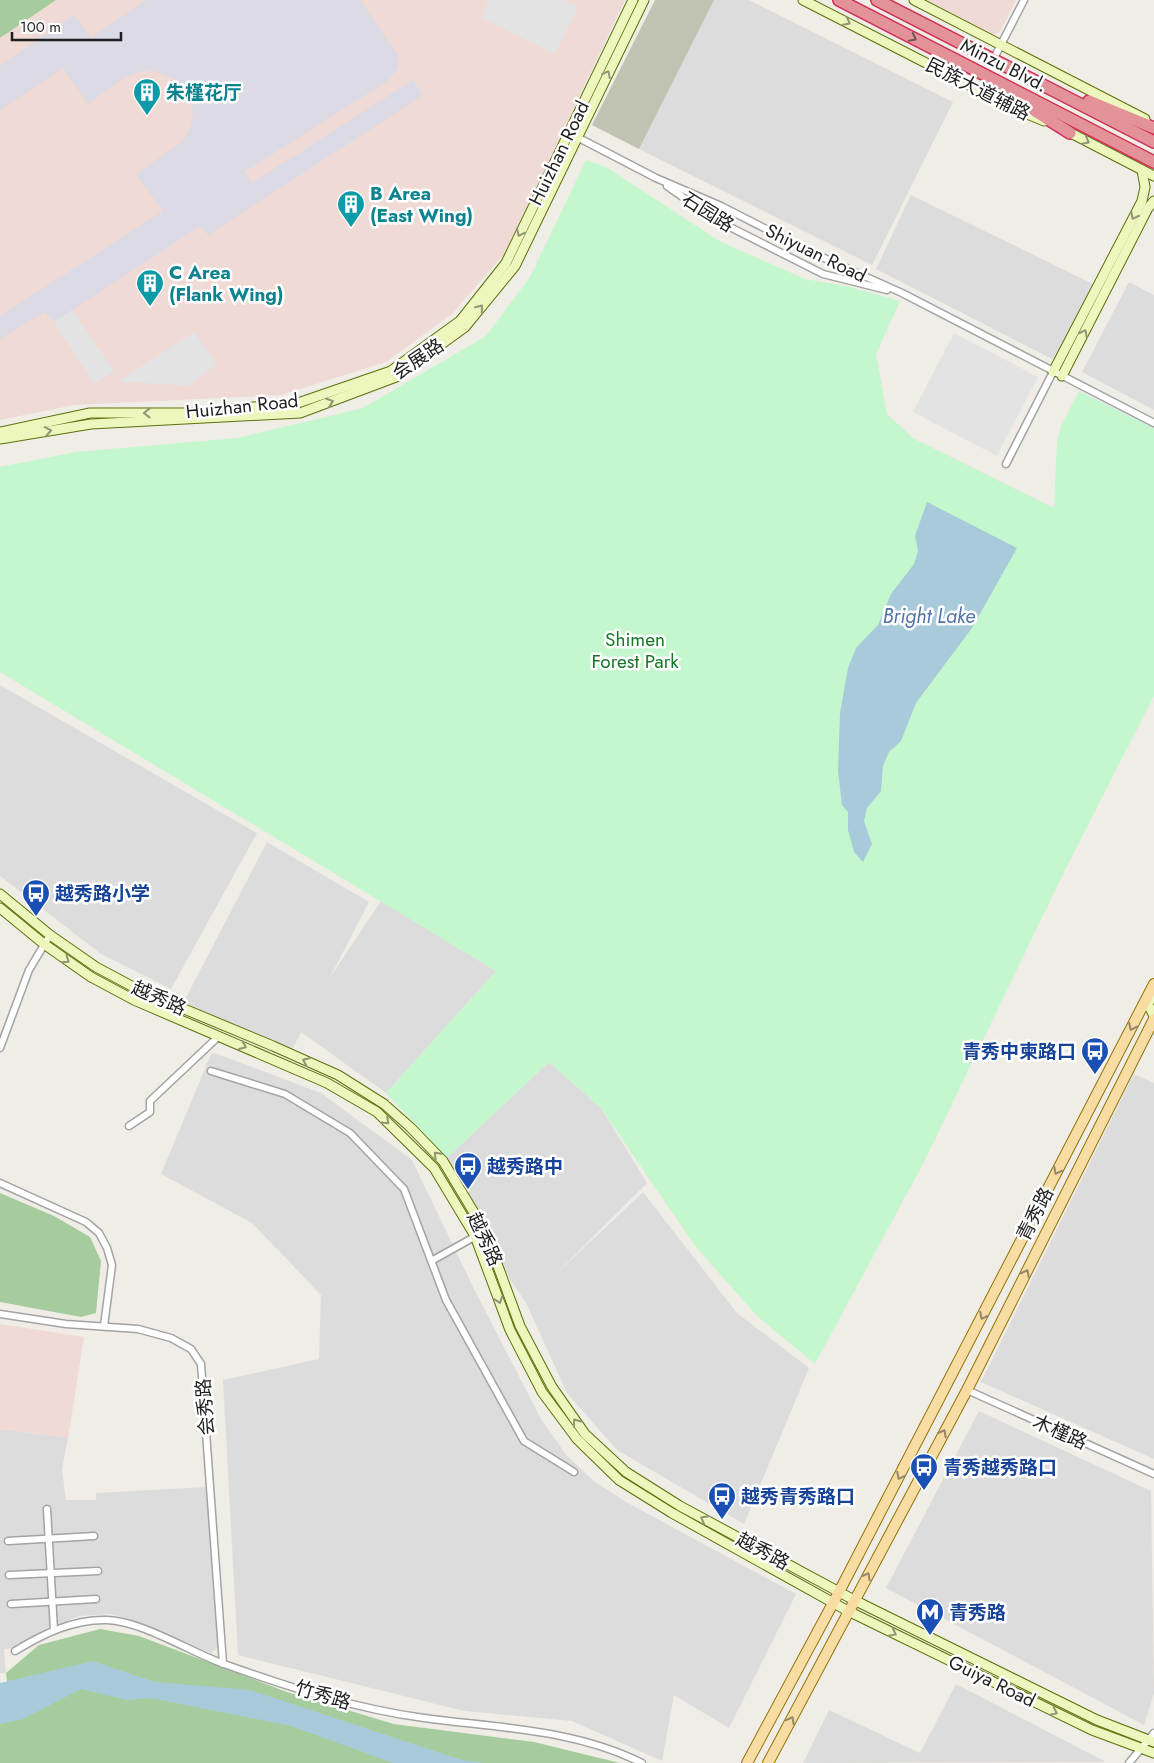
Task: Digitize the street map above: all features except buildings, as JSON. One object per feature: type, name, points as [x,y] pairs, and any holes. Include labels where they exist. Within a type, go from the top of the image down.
[{"type":"highway","name":"Minzu Blvd.","points":[[839,0],[1154,162]]},
{"type":"highway","name":"Minzu Blvd.","points":[[877,0],[1154,142]]},
{"type":"highway","points":[[939,51],[1070,132]]},
{"type":"highway","points":[[1016,71],[1154,126]]},
{"type":"main road","name":"Huizhan Road","points":[[0,432],[90,413],[186,413],[298,403],[391,371],[460,320],[506,263],[633,0]]},
{"type":"main road","name":"会展路","points":[[0,439],[91,424],[300,413],[396,377],[466,327],[515,266],[644,0]]},
{"type":"main road","name":"民族大道辅路","points":[[803,0],[1018,110],[1070,132],[1154,176]]},
{"type":"main road","points":[[914,0],[1154,126]]},
{"type":"main road","points":[[1058,374],[1142,201],[1144,187],[1142,170]]},
{"type":"main road","points":[[1058,374],[1148,208],[1154,201]]},
{"type":"main road","name":"越秀路","points":[[0,894],[50,935],[96,967],[140,991],[338,1075],[384,1104],[443,1161],[485,1231],[520,1326],[552,1387],[585,1434],[626,1472],[680,1506],[839,1592]]},
{"type":"main road","name":"越秀路","points":[[0,908],[44,944],[91,977],[134,1000],[327,1083],[377,1112],[434,1168],[475,1236],[510,1330],[542,1392],[577,1439],[626,1485],[672,1513],[834,1603]]},
{"type":"main road","name":"青秀路","points":[[748,1763],[834,1603],[1150,1000],[1154,984]]},
{"type":"main road","points":[[1150,1000],[1154,1018]]},
{"type":"main road","name":"青秀路","points":[[768,1763],[967,1390],[1154,1018]]},
{"type":"main road","name":"Guiya Road","points":[[839,1592],[1097,1720],[1152,1738]]},
{"type":"main road","name":"Guiya Road","points":[[834,1603],[1092,1730],[1154,1753]]},
{"type":"street","points":[[993,60],[1024,0]]},
{"type":"street","name":"Shiyuan Road","points":[[577,136],[656,178],[722,206],[814,253],[902,294],[1154,422]]},
{"type":"street","name":"石园路","points":[[656,178],[714,219],[824,274],[902,294]]},
{"type":"street","points":[[1006,464],[1058,374]]},
{"type":"street","points":[[0,1048],[29,970],[50,935]]},
{"type":"street","points":[[129,1126],[150,1112],[150,1101],[219,1036]]},
{"type":"street","points":[[211,1071],[285,1094],[350,1133],[404,1189],[446,1300],[524,1441],[574,1472]]},
{"type":"street","points":[[0,1183],[86,1222],[99,1233],[108,1248],[112,1265],[104,1326]]},
{"type":"street","points":[[432,1260],[485,1231]]},
{"type":"street","name":"会秀路","points":[[0,1314],[138,1329],[171,1338],[191,1349],[201,1364],[223,1664]]},
{"type":"street","name":"木槿路","points":[[967,1390],[1154,1474]]},
{"type":"street","points":[[47,1509],[54,1630]]},
{"type":"street","points":[[8,1541],[94,1536]]},
{"type":"street","points":[[8,1575],[98,1571]]},
{"type":"street","points":[[11,1604],[96,1599]]},
{"type":"street","name":"竹秀路","points":[[15,1651],[43,1634],[54,1630],[82,1621],[108,1620],[132,1625],[223,1664],[356,1706],[423,1718],[528,1729],[586,1742],[642,1763]]},
{"type":"street","points":[[1129,1763],[1152,1738]]},
{"type":"shaded area","points":[[0,0],[625,0],[505,253],[452,314],[386,362],[281,395],[74,405],[0,420]]},
{"type":"shaded area","points":[[146,0],[360,0],[398,56],[398,67],[389,80],[244,172],[252,183],[413,80],[423,95],[208,235],[199,227],[54,322],[45,312],[0,339],[0,316],[163,211],[136,174],[183,141],[190,129],[193,116],[192,102],[186,90],[177,80],[152,70],[138,72],[124,78],[88,104],[63,68],[0,110],[0,66],[74,15],[91,38]]},
{"type":"shaded area","points":[[489,0],[564,0],[578,7],[555,54],[481,18]]},
{"type":"shaded area","points":[[655,0],[714,0],[639,149],[592,125]]},
{"type":"shaded area","points":[[714,0],[749,0],[953,102],[872,265],[639,149]]},
{"type":"shaded area","points":[[924,0],[1016,0],[1000,32],[992,35]]},
{"type":"shaded area","points":[[911,195],[1093,284],[1054,360],[876,269]]},
{"type":"shaded area","points":[[1129,282],[1154,295],[1154,410],[1082,372]]},
{"type":"shaded area","points":[[72,309],[114,371],[94,384],[54,322]]},
{"type":"shaded area","points":[[194,332],[217,364],[188,386],[119,381]]},
{"type":"shaded area","points":[[954,333],[1038,377],[997,456],[913,412]]},
{"type":"shaded area","points":[[0,685],[257,833],[171,989],[101,954],[0,876]]},
{"type":"shaded area","points":[[267,842],[369,902],[329,979],[381,901],[496,971],[386,1093],[301,1032],[292,1050],[179,1011]]},
{"type":"shaded area","points":[[212,1052],[321,1093],[412,1160],[474,1289],[541,1419],[567,1456],[594,1481],[626,1502],[796,1594],[729,1728],[674,1695],[662,1761],[572,1721],[464,1711],[238,1655],[223,1380],[319,1359],[321,1295],[252,1223],[161,1174]]},
{"type":"shaded area","points":[[549,1062],[601,1108],[647,1183],[553,1277],[643,1192],[737,1313],[809,1368],[744,1524],[617,1450],[567,1393],[526,1303],[423,1148],[452,1153]]},
{"type":"shaded area","points":[[1134,1074],[1154,1083],[1154,1459],[981,1382]]},
{"type":"shaded area","points":[[0,1324],[84,1337],[68,1438],[0,1429]]},
{"type":"shaded area","points":[[979,1411],[1151,1491],[1154,1693],[1144,1725],[886,1588]]},
{"type":"shaded area","points":[[0,1429],[68,1438],[62,1469],[66,1500],[96,1500],[96,1493],[208,1487],[219,1647],[211,1653],[123,1617],[109,1614],[80,1616],[44,1629],[13,1648],[4,1649],[6,1673],[0,1673]]},
{"type":"shaded area","points":[[956,1684],[1106,1762],[803,1763],[829,1710],[920,1753]]},
{"type":"green space","points":[[0,0],[56,0],[0,38]]},
{"type":"green space","name":"Shimen Forest Park","points":[[586,160],[606,167],[721,242],[805,279],[850,287],[900,301],[876,354],[887,414],[913,438],[1054,508],[1057,441],[1061,426],[1079,391],[1154,428],[1154,696],[1065,870],[924,1162],[815,1364],[757,1316],[695,1246],[601,1108],[549,1062],[447,1158],[386,1093],[496,971],[0,672],[0,467],[76,452],[237,438],[363,408],[486,336],[530,277]]},
{"type":"green space","points":[[0,1193],[54,1216],[90,1237],[101,1261],[96,1313],[81,1317],[0,1302]]},
{"type":"green space","points":[[100,1629],[139,1636],[287,1692],[394,1724],[534,1742],[620,1763],[0,1763],[0,1724],[12,1719],[6,1673],[39,1645]]},
{"type":"water","name":"Bright Lake","points":[[927,502],[1017,548],[972,628],[916,703],[901,741],[889,752],[883,766],[881,791],[867,808],[864,821],[872,844],[863,862],[854,852],[848,830],[848,812],[842,805],[838,771],[840,713],[848,668],[856,648],[878,625],[891,594],[914,564],[918,551],[915,536]]},
{"type":"water","points":[[93,1661],[155,1682],[250,1690],[462,1760],[486,1763],[393,1763],[291,1726],[151,1698],[127,1700],[81,1689],[23,1719],[0,1724],[0,1683]]},
{"type":"place","name":"朱槿花厅","points":[[147,116]]},
{"type":"place","name":"B Area (East Wing)","points":[[351,228]]},
{"type":"place","name":"C Area (Flank Wing)","points":[[150,307]]},
{"type":"place","name":"越秀路小学","points":[[36,917]]},
{"type":"place","name":"青秀中柬路口","points":[[1095,1075]]},
{"type":"place","name":"越秀路中","points":[[468,1190]]},
{"type":"place","name":"青秀越秀路口","points":[[924,1491]]},
{"type":"place","name":"越秀青秀路口","points":[[722,1520]]},
{"type":"place","name":"青秀路","points":[[930,1636]]}]
